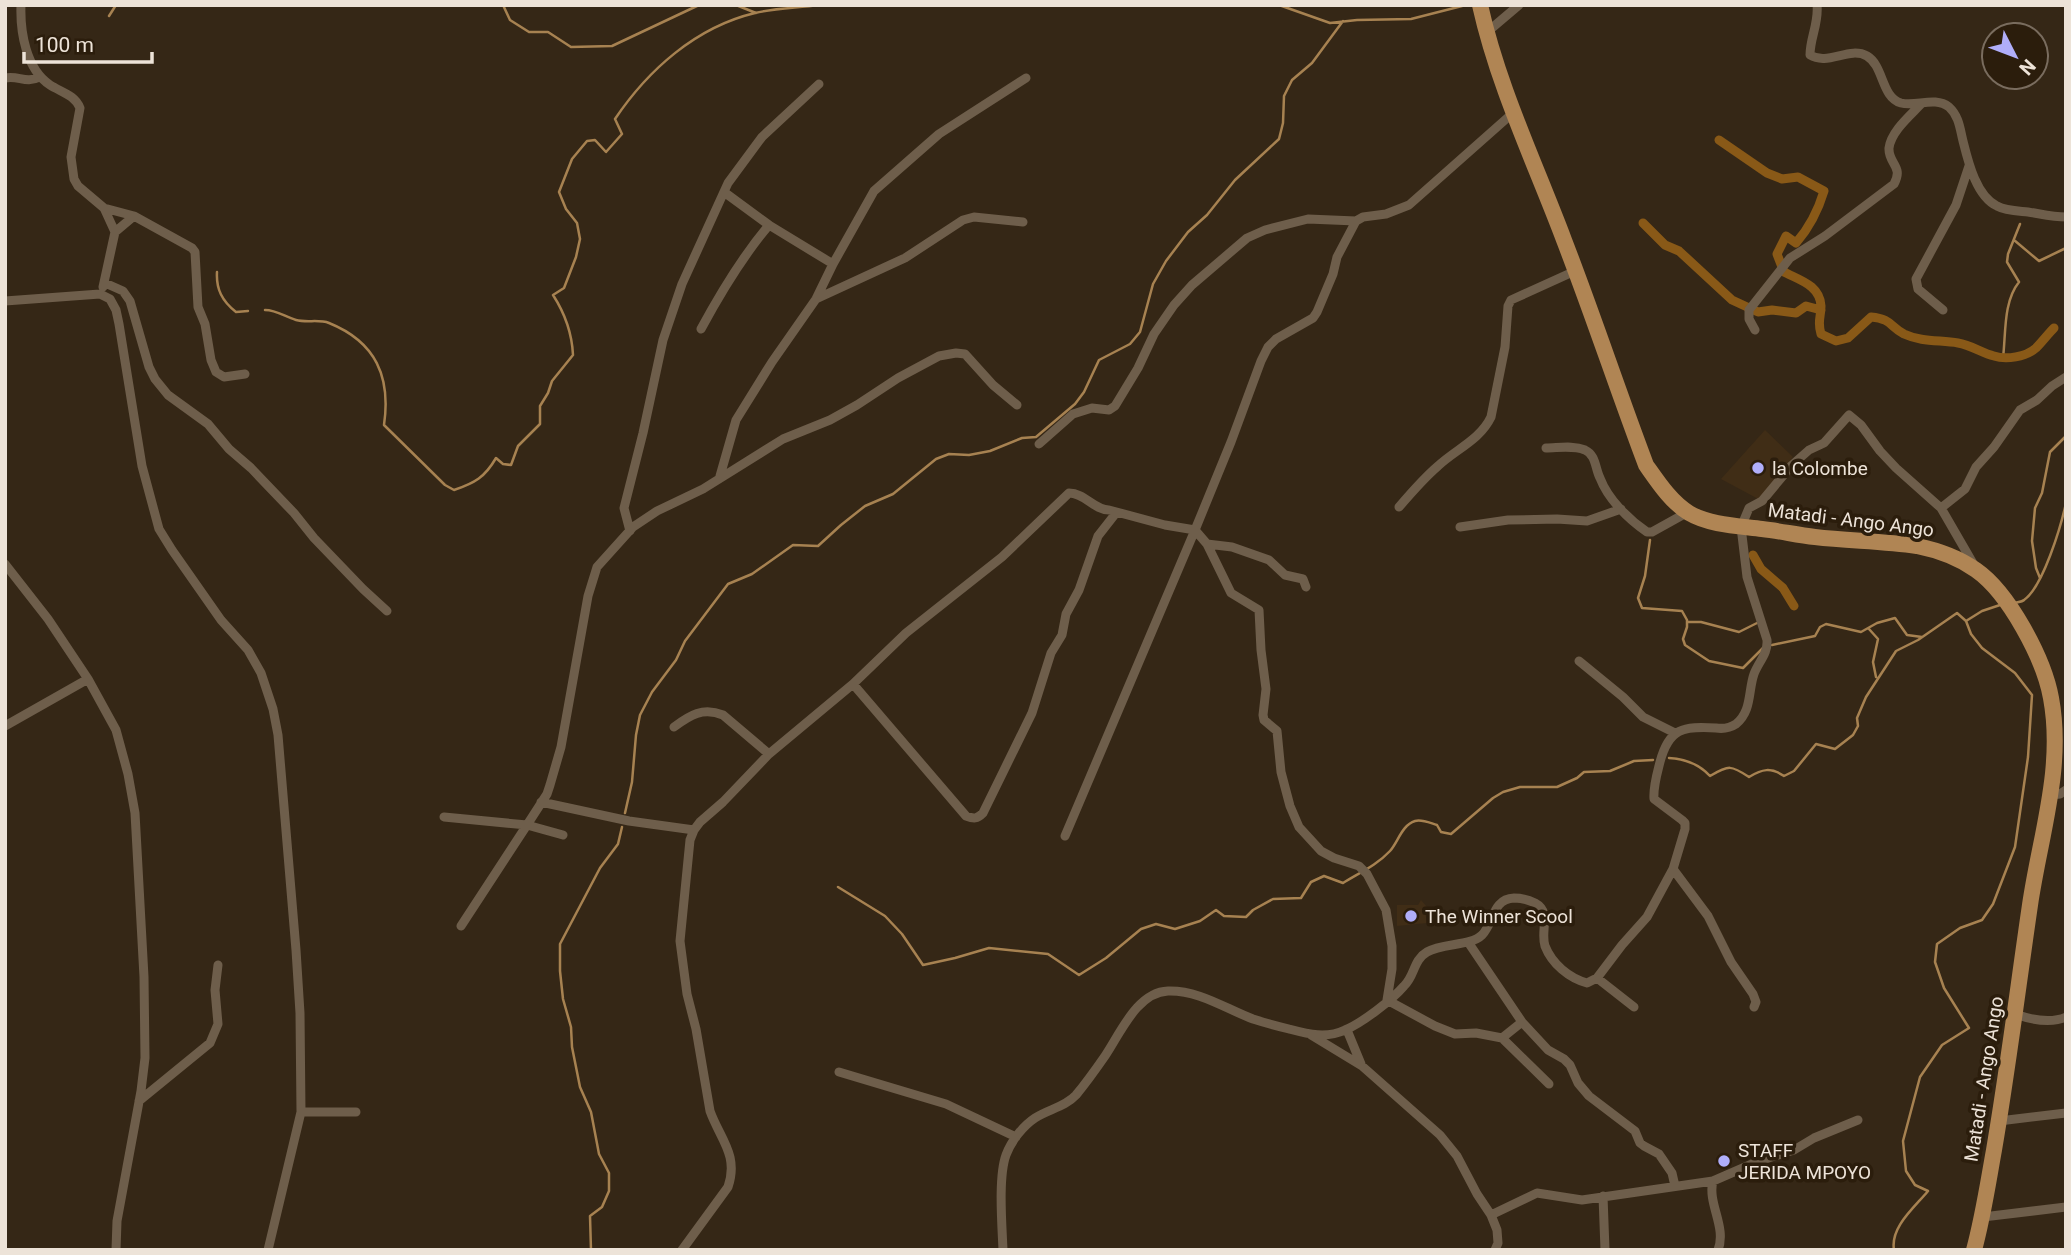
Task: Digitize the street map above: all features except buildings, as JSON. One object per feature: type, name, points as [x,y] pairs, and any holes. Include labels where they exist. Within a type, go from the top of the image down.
[{"type":"highway","name":"Matadi - Ango Ango","points":[[1480,5],[1486,33],[1514,112],[1646,465],[1664,490],[1688,512],[1700,518],[1741,527],[1940,552],[1977,571],[2007,604],[2019,619],[2041,664],[2051,695],[2056,727],[2058,792],[2030,902],[1999,1121],[1983,1217],[1974,1250]]},
{"type":"street","points":[[21,5],[26,49],[40,77],[77,102],[80,108],[71,157],[74,179],[78,186],[104,208],[115,232],[105,283],[100,294]]},
{"type":"street","points":[[1486,33],[1519,5]]},
{"type":"street","points":[[1817,5],[1817,21],[1810,55],[1827,59],[1856,53],[1868,57],[1893,97],[1901,103],[1938,102],[1948,107],[1958,118],[1969,166],[1988,200],[1997,206],[2066,217]]},
{"type":"street","points":[[5,78],[12,76],[26,81],[40,77]]},
{"type":"street","points":[[720,476],[736,420],[816,299],[874,191],[939,134],[1026,78]]},
{"type":"street","points":[[630,531],[624,508],[663,340],[682,284],[728,183],[762,137],[819,84]]},
{"type":"street","points":[[1755,330],[1749,318],[1749,310],[1790,258],[1825,236],[1894,184],[1898,171],[1889,148],[1893,137],[1922,103]]},
{"type":"street","points":[[1039,444],[1073,414],[1092,408],[1109,410],[1115,406],[1139,368],[1154,334],[1174,305],[1192,285],[1247,238],[1265,230],[1308,219],[1356,221],[1409,205],[1514,112]]},
{"type":"street","points":[[1943,310],[1919,289],[1916,279],[1956,205],[1969,166]]},
{"type":"street","points":[[724,192],[769,225],[833,264]]},
{"type":"street","points":[[104,208],[134,216],[192,248],[195,252],[198,307],[205,324],[211,360],[216,372],[224,377],[245,374]]},
{"type":"street","points":[[115,232],[134,216]]},
{"type":"street","points":[[816,299],[905,258],[963,220],[974,217],[1023,222]]},
{"type":"street","points":[[1065,835],[1152,635],[1261,361],[1276,338],[1313,318],[1334,274],[1337,257],[1356,221]]},
{"type":"street","points":[[701,329],[730,276],[769,225]]},
{"type":"street","points":[[1399,507],[1436,467],[1486,427],[1491,416],[1505,347],[1508,306],[1511,300],[1575,271]]},
{"type":"street","points":[[105,283],[123,291],[130,301],[149,366],[155,379],[168,395],[208,424],[229,449],[294,513],[314,538],[387,611]]},
{"type":"street","points":[[5,301],[100,294],[110,299],[116,310],[142,466],[159,529],[221,620],[247,650],[261,673],[273,709],[278,735],[296,950],[301,1112],[268,1250]]},
{"type":"street","points":[[461,926],[547,794],[561,747],[588,596],[597,567],[630,531],[657,511],[703,489],[783,439],[830,420],[939,356],[965,354],[993,385],[1017,405]]},
{"type":"street","points":[[1941,508],[1965,489],[1976,467],[2020,410],[2066,377]]},
{"type":"street","points":[[1311,1035],[1333,1035],[1363,1021],[1405,986],[1420,957],[1429,950],[1444,945],[1476,940],[1482,936],[1498,905],[1517,898],[1541,906],[1544,912],[1545,946],[1564,971],[1587,983],[1597,978],[1643,923],[1673,869],[1685,830],[1685,823],[1654,799],[1668,741],[1684,728],[1725,729],[1736,724],[1745,714],[1750,700],[1751,683],[1768,649],[1747,577],[1741,527],[1749,508],[1762,500],[1792,465],[1809,450],[1824,443],[1849,415],[1861,425],[1880,451],[1941,508],[1977,571]]},
{"type":"street","points":[[1546,448],[1576,448],[1591,454],[1607,492],[1641,528],[1652,532],[1688,512]]},
{"type":"street","points":[[682,1250],[728,1186],[732,1175],[732,1163],[727,1147],[710,1111],[687,994],[680,941],[690,840],[694,831],[769,754],[853,684],[906,634],[1002,557],[1069,493],[1076,493],[1100,509],[1195,530],[1207,544],[1231,593],[1259,610],[1266,689],[1263,715],[1264,720],[1277,731],[1281,772],[1290,806],[1299,827],[1321,851],[1359,866],[1367,874],[1386,910],[1392,946],[1392,969],[1387,1000]]},
{"type":"street","points":[[1460,527],[1508,520],[1587,521],[1621,509]]},
{"type":"street","points":[[853,684],[966,816],[978,818],[983,813],[1032,713],[1051,653],[1062,635],[1066,614],[1079,590],[1098,536],[1116,513]]},
{"type":"street","points":[[1207,544],[1233,547],[1269,561],[1285,575],[1303,579],[1306,587]]},
{"type":"street","points":[[5,564],[48,619],[88,679],[116,730],[135,813],[144,977],[145,1058],[117,1221],[116,1250]]},
{"type":"street","points":[[1579,662],[1623,697],[1643,717],[1675,733]]},
{"type":"street","points":[[5,726],[88,679]]},
{"type":"street","points":[[674,727],[693,713],[715,711],[769,754]]},
{"type":"street","points":[[541,802],[629,821],[694,831]]},
{"type":"street","points":[[444,817],[527,825],[563,835]]},
{"type":"street","points":[[1673,869],[1708,916],[1731,962],[1753,994],[1756,1002],[1754,1007]]},
{"type":"street","points":[[1468,942],[1522,1022],[1548,1050],[1570,1065],[1578,1083],[1589,1096],[1630,1127],[1644,1146],[1659,1154],[1672,1173],[1675,1186]]},
{"type":"street","points":[[139,1101],[210,1043],[218,1024],[215,990],[218,965]]},
{"type":"street","points":[[1597,978],[1634,1007]]},
{"type":"street","points":[[1003,1250],[1003,1170],[1006,1156],[1016,1137],[1035,1118],[1064,1105],[1074,1097],[1138,1007],[1157,992],[1171,991],[1208,999],[1254,1019],[1311,1035],[1362,1066],[1440,1135],[1457,1156],[1491,1215],[1497,1230],[1498,1243],[1495,1250]]},
{"type":"street","points":[[1387,1000],[1455,1034],[1476,1033],[1502,1038],[1549,1084]]},
{"type":"street","points":[[2015,1014],[2053,1021],[2066,1017]]},
{"type":"street","points":[[1502,1038],[1522,1022]]},
{"type":"street","points":[[1347,1030],[1362,1066]]},
{"type":"street","points":[[839,1072],[946,1104],[1016,1137]]},
{"type":"street","points":[[301,1112],[356,1112]]},
{"type":"street","points":[[1999,1121],[2066,1113]]},
{"type":"street","points":[[1491,1215],[1537,1193],[1583,1200],[1713,1181],[1759,1161],[1794,1150],[1814,1138],[1858,1120]]},
{"type":"street","points":[[1713,1181],[1711,1189],[1720,1235],[1718,1250]]},
{"type":"street","points":[[1603,1196],[1605,1250]]},
{"type":"street","points":[[1983,1217],[2066,1207]]},
{"type":"shaded area","name":"la Colombe","points":[[1765,430],[1793,457],[1762,501],[1721,479]]},
{"type":"shaded area","name":"The Winner Scool","points":[[1421,900],[1427,907],[1427,923],[1397,926],[1397,905],[1418,905]]},
{"type":"waterway","points":[[109,16],[116,5]]},
{"type":"waterway","points":[[503,5],[510,20],[529,32],[548,32],[571,47],[612,46],[699,5]]},
{"type":"waterway","points":[[736,5],[756,13]]},
{"type":"waterway","points":[[265,310],[296,320],[329,323],[358,340],[377,363],[382,377],[386,408],[384,425],[445,485],[454,490],[474,482],[488,470],[496,458],[503,464],[511,465],[518,446],[540,424],[540,406],[552,381],[573,355],[567,324],[553,295],[564,288],[580,239],[577,223],[566,209],[559,192],[572,159],[587,141],[595,140],[606,152],[622,134],[615,119],[628,101],[658,68],[693,40],[733,20],[755,13],[819,5]]},
{"type":"waterway","points":[[1279,5],[1330,23],[1411,19],[1462,6]]},
{"type":"waterway","points":[[625,813],[632,782],[640,715],[652,692],[676,660],[685,641],[728,584],[752,574],[793,545],[818,546],[865,506],[893,494],[936,459],[949,454],[969,455],[990,451],[1022,438],[1036,437],[1075,404],[1084,392],[1099,360],[1130,344],[1140,332],[1153,284],[1188,232],[1207,215],[1235,180],[1279,139],[1283,123],[1284,96],[1292,80],[1312,63],[1343,21]]},
{"type":"waterway","points":[[1719,140],[1767,173],[1782,179],[1798,177],[1824,191],[1813,218],[1801,237],[1796,243],[1786,236],[1777,254],[1784,272],[1808,284],[1817,293],[1821,306],[1821,334],[1836,341],[1848,338],[1871,317],[1887,321],[1910,337],[1963,344],[1994,356],[2010,358],[2032,351],[2054,328]]},
{"type":"waterway","points":[[1643,223],[1665,245],[1679,251],[1732,300],[1758,312],[1772,310],[1796,313],[1806,306],[1821,310]]},
{"type":"waterway","points":[[2003,358],[2006,318],[2010,299],[2019,282],[2007,262],[2008,254],[2020,224]]},
{"type":"waterway","points":[[2014,240],[2039,261],[2066,248]]},
{"type":"waterway","points":[[217,272],[219,289],[227,304],[236,312],[248,311]]},
{"type":"waterway","points":[[2040,578],[2032,541],[2035,508],[2042,493],[2050,452],[2066,436]]},
{"type":"waterway","points":[[2014,603],[2024,600],[2038,583],[2056,540],[2066,503]]},
{"type":"waterway","points":[[1650,540],[1645,576],[1638,598],[1642,608],[1682,611],[1687,620],[1683,639],[1685,645],[1709,661],[1743,668],[1763,648]]},
{"type":"waterway","points":[[1753,555],[1761,569],[1783,588],[1794,606]]},
{"type":"waterway","points":[[1894,1250],[1900,1225],[1928,1191],[1915,1185],[1906,1171],[1903,1141],[1920,1077],[1942,1045],[1969,1028],[1944,988],[1935,962],[1937,944],[1960,928],[1982,920],[1993,904],[2015,847],[2028,757],[2032,695],[2015,673],[1982,648],[1971,634],[1966,621],[1982,611],[2000,605]]},
{"type":"waterway","points":[[1669,758],[1692,763],[1710,776],[1730,768],[1749,777],[1766,770],[1784,776],[1794,771],[1816,744],[1835,749],[1853,735],[1866,697],[1896,651],[1918,640],[1957,613],[1966,621]]},
{"type":"waterway","points":[[1772,645],[1815,636],[1820,627],[1826,624],[1861,632],[1877,623],[1895,618],[1907,635],[1922,637]]},
{"type":"waterway","points":[[1687,622],[1701,622],[1739,632],[1757,623]]},
{"type":"waterway","points":[[1869,629],[1878,639],[1873,662],[1876,677]]},
{"type":"waterway","points":[[838,887],[885,916],[902,934],[923,965],[989,948],[1048,954],[1079,975],[1106,958],[1141,929],[1156,924],[1175,929],[1200,921],[1216,910],[1224,916],[1246,917],[1273,899],[1301,898],[1311,882],[1324,876],[1343,883],[1385,856],[1403,830],[1415,821],[1437,825],[1441,832],[1451,834],[1503,792],[1520,787],[1557,787],[1584,772],[1610,771],[1634,761],[1653,760]]},
{"type":"waterway","points":[[591,1250],[590,1216],[602,1207],[609,1191],[609,1173],[599,1154],[591,1112],[580,1087],[571,1027],[563,999],[560,944],[600,868],[618,844],[622,827]]},
{"type":"place","name":"la Colombe","points":[[1758,468]]},
{"type":"place","name":"The Winner Scool","points":[[1411,916]]},
{"type":"place","name":"STAFF JERIDA MPOYO","points":[[1724,1161]]}]
